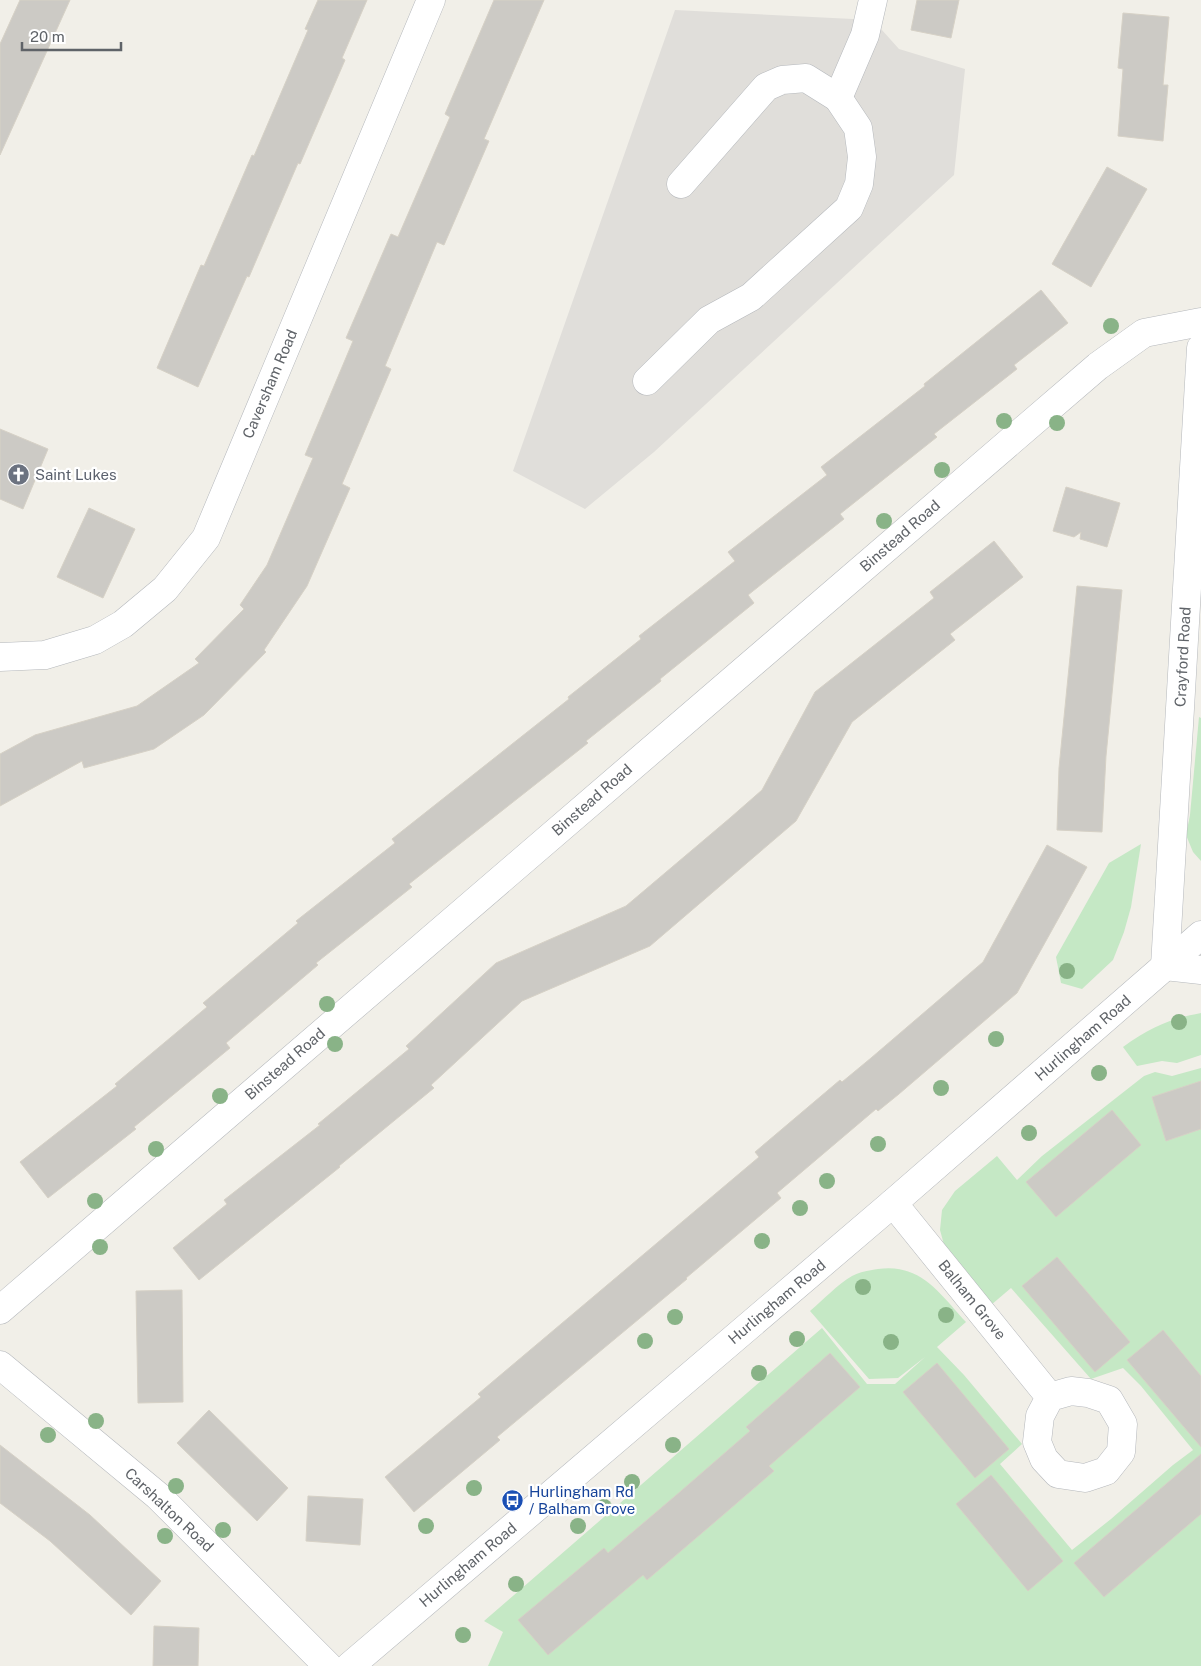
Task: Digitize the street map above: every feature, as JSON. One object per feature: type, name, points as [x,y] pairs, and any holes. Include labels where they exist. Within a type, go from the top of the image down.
[{"type":"street","name":"Caversham Road","points":[[0,657],[45,655],[94,640],[123,624],[165,589],[206,538],[431,0]]},
{"type":"street","points":[[838,98],[865,35],[873,0]]},
{"type":"street","points":[[647,380],[709,320],[751,297],[849,208],[860,184],[862,157],[858,128],[838,98],[806,78],[782,80],[766,86],[682,184]]},
{"type":"street","name":"Binstead Road","points":[[0,1310],[1098,366],[1144,333],[1201,322]]},
{"type":"street","name":"Crayford Road","points":[[1165,966],[1201,348]]},
{"type":"street","name":"Hurlingham Road","points":[[350,1666],[893,1203],[1201,935]]},
{"type":"street","points":[[1165,966],[1201,970]]},
{"type":"street","name":"Balham Grove","points":[[893,1203],[1050,1397]]},
{"type":"street","name":"Carshalton Road","points":[[0,1365],[158,1496],[328,1666]]},
{"type":"shaded area","points":[[675,10],[873,20],[899,49],[965,69],[954,175],[654,452],[585,509],[513,471]]},
{"type":"green space","points":[[1199,717],[1201,718],[1201,861],[1193,852],[1186,835],[1190,815]]},
{"type":"green space","points":[[1141,844],[1131,907],[1113,960],[1082,989],[1061,983],[1056,957],[1109,863]]},
{"type":"green space","points":[[1201,1013],[1201,1055],[1177,1063],[1162,1061],[1137,1066],[1123,1047],[1160,1025]]},
{"type":"green space","points":[[1201,1068],[1201,1666],[488,1666],[503,1632],[484,1621],[822,1328],[867,1384],[895,1384],[925,1357],[898,1378],[869,1379],[810,1311],[846,1280],[865,1271],[893,1268],[918,1276],[938,1291],[966,1322],[937,1347],[964,1375],[1022,1444],[1000,1464],[1072,1550],[1111,1519],[1193,1450],[1141,1386],[1123,1368],[1091,1379],[1011,1288],[991,1305],[946,1252],[940,1230],[942,1210],[955,1191],[997,1156],[1017,1180],[1042,1156],[1144,1076],[1155,1072],[1172,1076]]},
{"type":"building","points":[[20,0],[70,0],[0,155],[0,44]]},
{"type":"building","points":[[318,0],[367,0],[342,58],[345,60],[300,164],[298,163],[249,277],[247,276],[198,387],[157,368],[201,265],[204,266],[252,155],[254,156],[308,30],[305,29]]},
{"type":"building","points":[[494,0],[544,0],[484,139],[489,141],[444,245],[437,242],[385,366],[391,369],[342,484],[350,488],[307,586],[264,650],[266,652],[204,715],[154,749],[84,768],[82,761],[0,806],[0,754],[35,735],[137,706],[199,663],[195,659],[244,609],[240,605],[267,565],[313,458],[305,455],[353,341],[346,338],[391,234],[398,237],[450,117],[445,114]]},
{"type":"building","points":[[917,0],[959,0],[951,38],[911,30]]},
{"type":"building","points":[[1123,13],[1169,17],[1163,85],[1168,85],[1163,141],[1118,136],[1123,69],[1118,68]]},
{"type":"building","points":[[1107,167],[1147,189],[1091,287],[1052,264]]},
{"type":"building","points":[[1041,290],[1068,323],[1014,365],[1017,369],[934,434],[937,437],[840,514],[844,519],[748,595],[754,603],[586,741],[588,743],[409,884],[412,887],[316,963],[318,965],[226,1043],[230,1048],[134,1127],[136,1129],[48,1198],[20,1162],[117,1086],[115,1084],[207,1007],[203,1003],[298,923],[296,921],[395,843],[392,839],[569,699],[568,697],[641,639],[639,636],[735,561],[728,552],[827,475],[821,467],[925,386],[924,384]]},
{"type":"building","name":"Saint Lukes","points":[[0,429],[48,449],[23,509],[0,499]]},
{"type":"building","points":[[1066,487],[1120,503],[1107,547],[1080,539],[1081,532],[1074,537],[1053,531]]},
{"type":"building","points":[[89,508],[135,529],[103,598],[57,577]]},
{"type":"building","points":[[994,541],[1023,577],[950,634],[955,640],[852,722],[796,821],[650,946],[522,1001],[431,1085],[434,1088],[340,1167],[199,1280],[173,1248],[227,1204],[224,1200],[320,1125],[318,1124],[409,1049],[406,1046],[496,963],[626,906],[730,818],[762,790],[815,692],[934,598],[930,592]]},
{"type":"building","points":[[1077,586],[1122,590],[1106,756],[1102,832],[1057,830],[1059,768]]},
{"type":"building","points":[[1047,845],[1087,867],[1017,993],[899,1094],[878,1111],[876,1109],[777,1193],[781,1198],[497,1437],[500,1440],[414,1512],[385,1477],[481,1397],[478,1394],[759,1157],[755,1152],[840,1080],[842,1082],[871,1058],[983,962]]},
{"type":"building","points":[[1201,1081],[1201,1129],[1166,1141],[1152,1097]]},
{"type":"building","points":[[1112,1110],[1141,1145],[1056,1217],[1026,1182]]},
{"type":"building","points":[[1057,1257],[1130,1342],[1095,1372],[1022,1286]]},
{"type":"building","points":[[182,1290],[183,1402],[138,1403],[136,1291]]},
{"type":"building","points":[[1163,1330],[1201,1376],[1201,1447],[1127,1360]]},
{"type":"building","points":[[830,1353],[860,1387],[769,1466],[774,1471],[723,1515],[647,1580],[643,1575],[548,1655],[518,1620],[604,1548],[608,1553],[681,1491],[750,1431],[746,1427]]},
{"type":"building","points":[[937,1363],[1009,1449],[975,1478],[903,1392]]},
{"type":"building","points":[[209,1410],[288,1488],[257,1521],[177,1443]]},
{"type":"building","points":[[0,1445],[90,1515],[161,1581],[131,1615],[50,1541],[0,1503]]},
{"type":"building","points":[[1201,1454],[1201,1514],[1104,1597],[1074,1563]]},
{"type":"building","points":[[991,1475],[1063,1561],[1028,1591],[956,1504]]},
{"type":"building","points":[[308,1496],[363,1499],[360,1545],[306,1541]]},
{"type":"building","points":[[154,1626],[199,1628],[198,1666],[153,1666]]},
{"type":"place","name":"Saint Lukes","points":[[19,475]]},
{"type":"place","name":"Hurlingham Rd / Balham Grove","points":[[513,1501]]}]
